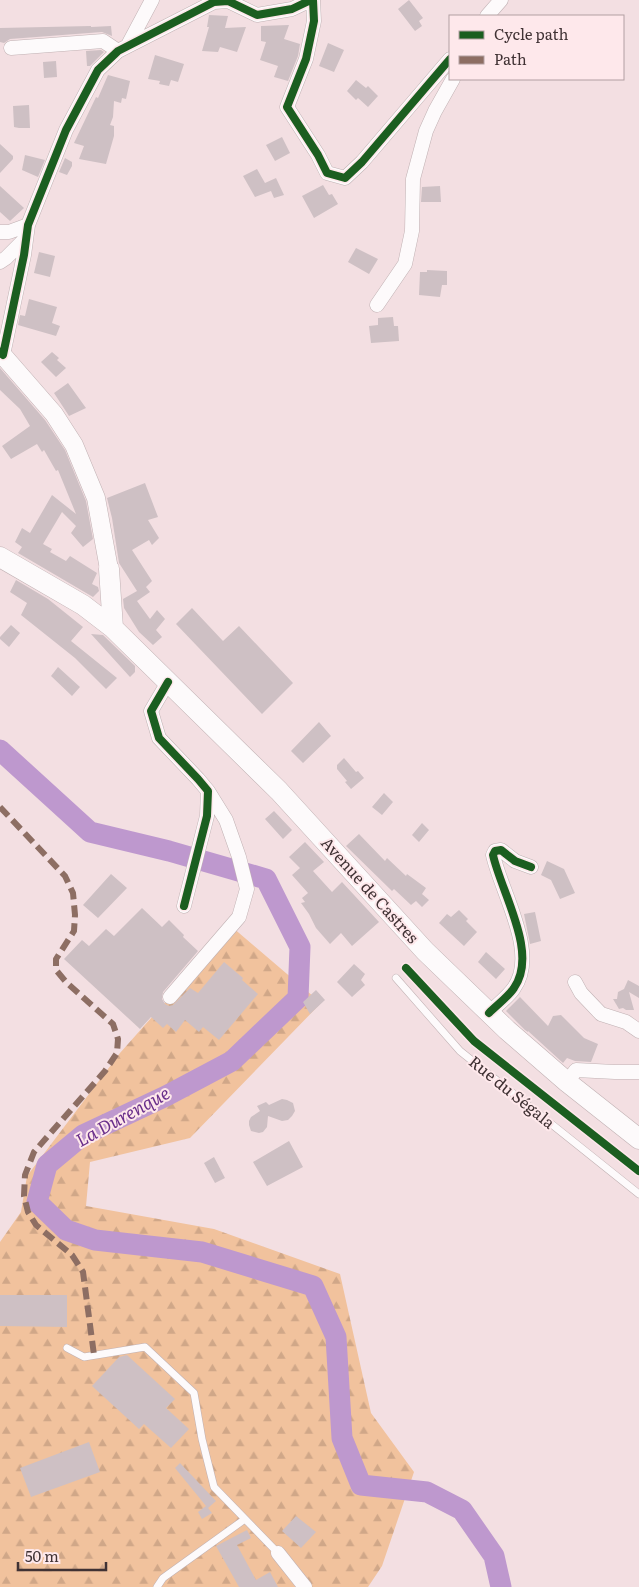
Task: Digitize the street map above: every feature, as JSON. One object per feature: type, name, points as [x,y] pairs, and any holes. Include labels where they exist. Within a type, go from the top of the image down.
[{"type":"main road","name":"Avenue de Castres","points":[[0,556],[83,605],[113,628],[279,792],[425,951],[489,1013],[567,1082],[639,1139]]},
{"type":"main road","points":[[109,569],[113,628]]},
{"type":"street","points":[[123,48],[152,0]]},
{"type":"street","points":[[109,569],[96,498],[74,445],[54,414],[2,353],[24,255],[27,232],[66,130],[98,70],[123,48],[214,2],[228,1],[257,14],[292,9],[312,0],[314,21],[306,59],[287,108],[327,172],[345,178],[362,162],[449,60]]},
{"type":"street","points":[[488,15],[501,0]]},
{"type":"street","points":[[11,48],[102,41],[123,48]]},
{"type":"street","points":[[377,305],[405,264],[412,231],[413,180],[426,131],[451,80]]},
{"type":"street","points":[[0,232],[27,232]]},
{"type":"street","points":[[0,262],[6,258],[27,232]]},
{"type":"street","points":[[168,682],[151,711],[159,738],[208,791],[226,820],[240,857],[247,889],[239,917],[170,997]]},
{"type":"street","points":[[184,906],[207,816],[208,791]]},
{"type":"street","points":[[489,1013],[515,988],[523,965],[522,944],[514,914],[502,886],[493,855],[500,850],[515,862],[531,867]]},
{"type":"street","points":[[575,982],[581,993],[601,1014],[626,1022],[639,1031]]},
{"type":"street","points":[[567,1082],[576,1070],[639,1072]]},
{"type":"street","points":[[278,1553],[305,1587]]},
{"type":"lane","name":"Rue du Ségala","points":[[396,978],[460,1050],[639,1194]]},
{"type":"lane","points":[[67,1348],[84,1357],[145,1347],[194,1393],[202,1440],[214,1487],[278,1553]]},
{"type":"lane","points":[[157,1587],[163,1578],[245,1519]]},
{"type":"green space","points":[[232,927],[321,1003],[190,1138],[90,1162],[86,1206],[214,1229],[340,1274],[371,1413],[414,1472],[382,1566],[368,1587],[0,1587],[0,1242],[21,1212],[27,1176],[120,1053]]},
{"type":"building","points":[[409,0],[423,18],[419,21],[422,26],[415,31],[398,9]]},
{"type":"building","points":[[209,15],[228,16],[225,28],[246,27],[237,52],[220,47],[218,52],[202,51],[209,27],[207,27]]},
{"type":"building","points":[[289,25],[284,39],[300,44],[298,56],[288,81],[274,77],[278,66],[260,60],[266,42],[261,41],[261,26]]},
{"type":"building","points":[[111,26],[112,36],[102,32],[10,39],[4,43],[0,42],[0,28]]},
{"type":"building","points":[[328,43],[344,50],[334,72],[319,66]]},
{"type":"building","points":[[101,50],[104,52],[90,66],[87,66],[86,51]]},
{"type":"building","points":[[155,55],[184,64],[178,82],[171,80],[169,86],[159,84],[160,81],[148,79]]},
{"type":"building","points":[[56,61],[57,77],[44,78],[43,62]]},
{"type":"building","points":[[108,75],[130,81],[126,99],[122,98],[121,103],[114,101],[113,117],[110,125],[114,126],[114,136],[106,164],[79,159],[84,146],[74,143]]},
{"type":"building","points":[[356,80],[366,88],[368,86],[378,96],[368,107],[358,98],[356,100],[347,91]]},
{"type":"building","points":[[29,105],[30,128],[14,127],[13,106]]},
{"type":"building","points":[[282,137],[290,153],[275,161],[266,145]]},
{"type":"building","points":[[0,144],[13,156],[13,159],[0,173]]},
{"type":"building","points":[[25,155],[45,160],[38,177],[22,170]]},
{"type":"building","points":[[65,158],[72,162],[67,175],[59,172]]},
{"type":"building","points":[[257,169],[265,183],[276,178],[284,195],[274,198],[271,191],[255,197],[243,176]]},
{"type":"building","points":[[323,185],[338,204],[314,218],[302,196]]},
{"type":"building","points":[[0,186],[24,208],[10,221],[0,212]]},
{"type":"building","points":[[440,186],[441,202],[421,202],[422,187]]},
{"type":"building","points":[[356,248],[378,259],[369,274],[348,262]]},
{"type":"building","points":[[39,252],[55,256],[50,277],[34,273]]},
{"type":"building","points":[[427,270],[447,271],[447,285],[442,285],[440,297],[419,295],[420,272],[427,272]]},
{"type":"building","points":[[29,299],[57,307],[52,323],[60,326],[56,336],[18,325],[20,315],[25,316]]},
{"type":"building","points":[[393,317],[394,326],[398,326],[399,341],[371,343],[369,326],[378,325],[378,318]]},
{"type":"building","points":[[52,352],[59,358],[57,360],[66,368],[56,377],[41,362]]},
{"type":"building","points":[[0,368],[45,420],[65,450],[86,501],[93,539],[83,547],[71,533],[76,526],[62,512],[43,544],[52,549],[50,552],[66,561],[70,556],[97,573],[92,584],[98,587],[99,591],[93,597],[18,553],[22,547],[15,542],[22,528],[30,533],[52,495],[76,514],[58,470],[56,471],[44,450],[42,452],[37,444],[11,459],[2,446],[30,426],[20,409],[0,390]]},
{"type":"building","points":[[68,383],[86,408],[69,416],[54,393]]},
{"type":"building","points":[[145,483],[158,517],[148,520],[159,538],[152,545],[149,540],[132,550],[152,581],[146,587],[150,592],[137,601],[150,619],[157,610],[165,619],[156,630],[162,637],[153,645],[139,632],[124,608],[123,599],[137,591],[119,563],[107,498]]},
{"type":"building","points":[[16,580],[48,599],[83,627],[71,641],[117,678],[106,689],[75,658],[21,615],[27,603],[10,592]]},
{"type":"building","points":[[192,608],[223,641],[239,626],[293,683],[262,714],[176,624]]},
{"type":"building","points":[[11,625],[20,633],[9,647],[0,637]]},
{"type":"building","points":[[91,634],[103,635],[135,666],[135,672],[130,677]]},
{"type":"building","points":[[58,667],[80,687],[72,696],[51,676]]},
{"type":"building","points":[[319,722],[331,736],[303,763],[291,751]]},
{"type":"building","points":[[344,758],[364,778],[351,789],[337,769],[337,765]]},
{"type":"building","points":[[384,793],[393,802],[382,815],[372,807]]},
{"type":"building","points":[[274,811],[292,830],[283,839],[265,819]]},
{"type":"building","points":[[422,823],[429,830],[419,842],[412,835]]},
{"type":"building","points":[[359,834],[385,861],[387,858],[406,876],[407,874],[426,888],[422,894],[429,900],[422,907],[416,901],[411,905],[394,889],[392,891],[346,846]]},
{"type":"building","points":[[305,842],[324,862],[313,871],[332,892],[342,882],[379,922],[352,946],[341,933],[330,944],[316,928],[301,903],[305,902],[302,898],[308,893],[292,875],[300,868],[289,857]]},
{"type":"building","points":[[547,861],[564,869],[575,893],[560,899],[551,880],[541,875]]},
{"type":"building","points":[[111,874],[127,888],[98,918],[83,905]]},
{"type":"building","points":[[142,908],[162,927],[169,920],[198,951],[163,992],[162,999],[165,1004],[173,1005],[190,988],[198,993],[224,962],[258,994],[219,1040],[203,1027],[199,1032],[185,1020],[176,1032],[167,1024],[163,1028],[151,1017],[140,1029],[64,959],[82,940],[89,946],[106,929],[114,936]]},
{"type":"building","points":[[459,910],[468,919],[466,921],[477,932],[464,946],[439,923],[447,914],[451,917]]},
{"type":"building","points":[[535,912],[541,941],[530,944],[524,914]]},
{"type":"building","points":[[486,952],[505,969],[496,979],[478,962]]},
{"type":"building","points":[[354,964],[365,974],[361,980],[365,985],[352,997],[337,982]]},
{"type":"building","points":[[628,980],[639,986],[639,998],[629,992],[634,1010],[619,1009],[613,999],[617,999],[618,992],[624,989]]},
{"type":"building","points":[[316,990],[325,1000],[310,1014],[303,1002]]},
{"type":"building","points":[[520,997],[548,1026],[553,1016],[561,1015],[584,1038],[598,1044],[591,1062],[575,1061],[567,1058],[563,1063],[525,1030],[506,1011]]},
{"type":"building","points":[[282,1099],[293,1103],[295,1111],[292,1116],[288,1120],[282,1121],[268,1116],[267,1127],[263,1132],[251,1131],[249,1121],[251,1117],[260,1111],[257,1106],[266,1102],[269,1105]]},
{"type":"building","points":[[289,1141],[303,1167],[267,1186],[253,1162]]},
{"type":"building","points":[[214,1157],[225,1178],[215,1183],[204,1163]]},
{"type":"building","points":[[0,1295],[67,1295],[67,1327],[0,1326]]},
{"type":"building","points":[[127,1355],[175,1399],[166,1408],[189,1429],[171,1448],[144,1424],[139,1429],[92,1386],[119,1357]]},
{"type":"building","points":[[89,1442],[100,1472],[31,1497],[20,1468]]},
{"type":"building","points":[[180,1463],[216,1501],[208,1508],[212,1513],[202,1519],[198,1512],[206,1506],[175,1468]]},
{"type":"building","points":[[296,1516],[316,1532],[301,1548],[282,1531]]},
{"type":"building","points":[[247,1530],[251,1538],[237,1545],[256,1580],[270,1572],[278,1587],[239,1587],[216,1546]]},
{"type":"waterway","name":"La Durenque","points":[[0,750],[90,832],[169,851],[266,879],[300,947],[298,998],[232,1061],[166,1096],[83,1135],[47,1165],[37,1202],[66,1230],[95,1240],[202,1252],[313,1286],[336,1337],[342,1438],[361,1485],[427,1492],[462,1510],[494,1556],[501,1587]]},
{"type":"marked path","points":[[0,807],[65,876],[73,893],[74,931],[56,959],[56,970],[66,982],[113,1024],[118,1039],[117,1053],[105,1071],[34,1152],[25,1175],[24,1196],[28,1212],[36,1225],[72,1255],[83,1272],[94,1355]]},
{"type":"cycle path","points":[[0,352],[3,355],[24,255],[28,225],[66,130],[98,70],[118,51],[214,2],[228,1],[257,15],[292,9],[311,0]]},
{"type":"cycle path","points":[[313,0],[314,21],[306,59],[287,107],[318,155],[327,173],[345,178],[362,162],[449,60]]},
{"type":"cycle path","points":[[168,682],[151,711],[159,738],[208,791],[207,816],[184,906]]},
{"type":"cycle path","points":[[489,1013],[514,988],[521,974],[522,958],[516,922],[493,855],[495,851],[501,850],[515,861],[531,867]]},
{"type":"cycle path","points":[[406,968],[474,1041],[639,1171]]}]
